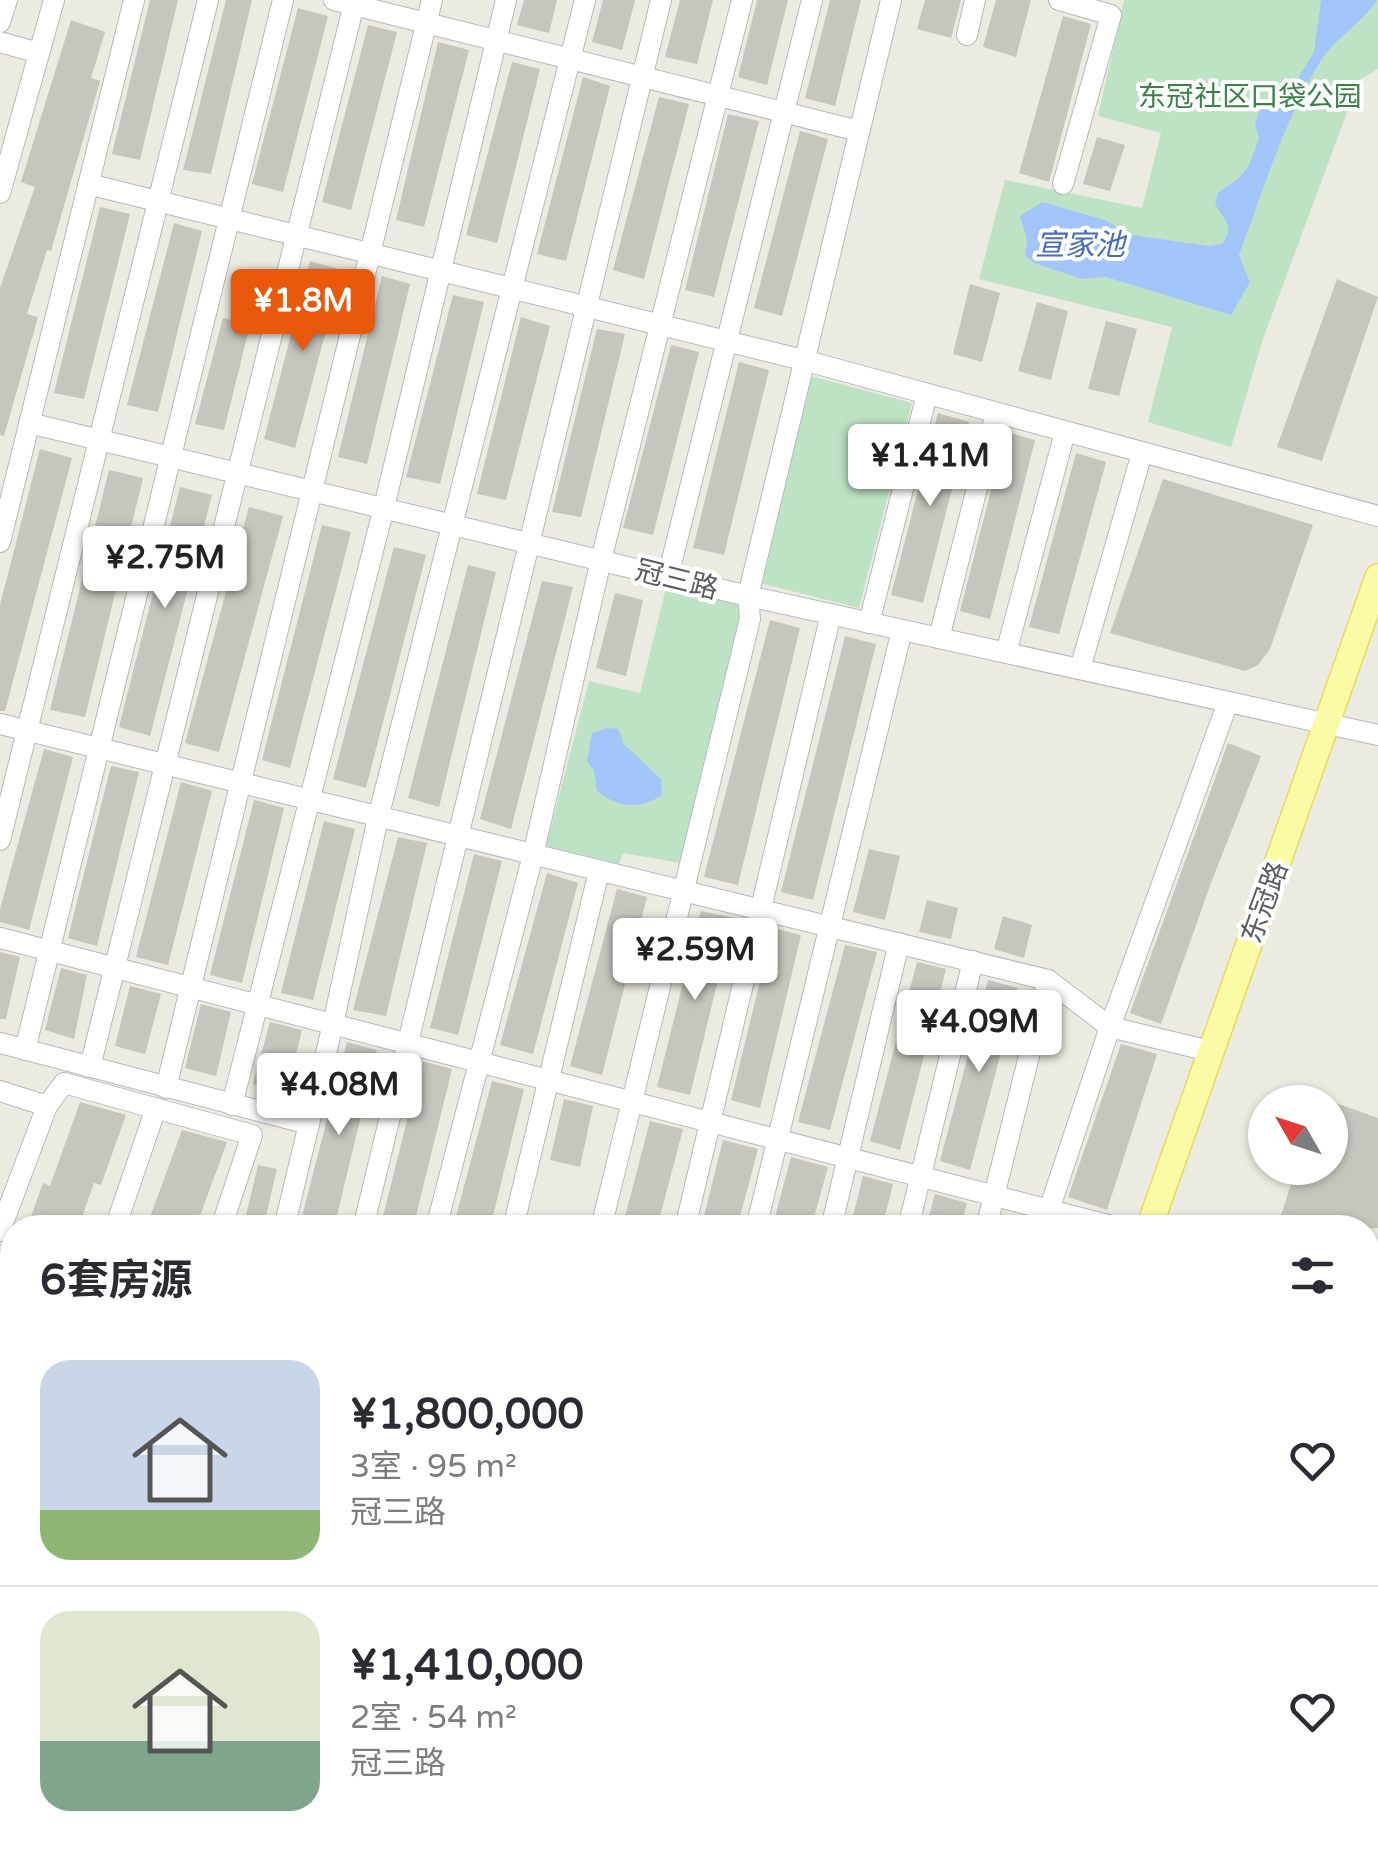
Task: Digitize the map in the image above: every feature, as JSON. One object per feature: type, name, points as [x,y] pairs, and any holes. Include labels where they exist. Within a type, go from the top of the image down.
[{"type":"main road","name":"东冠路","points":[[1154,1215],[1378,577]]},
{"type":"street","points":[[0,22],[7,0]]},
{"type":"street","points":[[0,193],[54,0]]},
{"type":"street","points":[[0,542],[134,0]]},
{"type":"street","points":[[0,840],[208,0]]},
{"type":"street","points":[[25,1050],[284,0]]},
{"type":"street","points":[[232,1105],[384,507],[506,0]]},
{"type":"street","points":[[287,1215],[378,818],[585,0]]},
{"type":"street","points":[[366,1215],[662,0]]},
{"type":"street","points":[[439,1215],[533,855],[600,560],[742,0]]},
{"type":"street","points":[[668,576],[812,0]]},
{"type":"street","points":[[604,1215],[750,619],[748,596],[890,0]]},
{"type":"street","points":[[967,35],[976,0]]},
{"type":"street","points":[[1060,0],[1111,14],[1064,184]]},
{"type":"street","points":[[90,1067],[296,236],[344,2],[430,10],[497,39],[859,131]]},
{"type":"street","points":[[166,1088],[430,10]]},
{"type":"street","points":[[0,42],[39,53]]},
{"type":"street","points":[[88,184],[803,360],[1378,516]]},
{"type":"street","points":[[869,622],[927,394]]},
{"type":"street","points":[[939,638],[996,413]]},
{"type":"street","name":"冠三路","points":[[28,423],[748,596],[1378,735]]},
{"type":"street","points":[[1006,653],[1065,432]]},
{"type":"street","points":[[1080,669],[1142,453]]},
{"type":"street","points":[[688,1215],[831,614]]},
{"type":"street","points":[[759,1215],[902,630]]},
{"type":"street","points":[[1046,1215],[1110,1026],[1228,702]]},
{"type":"street","points":[[0,724],[1048,980],[1110,1026],[1210,1051]]},
{"type":"street","points":[[516,1215],[599,870]]},
{"type":"street","points":[[0,938],[994,1196],[1036,1215]]},
{"type":"street","points":[[834,1215],[899,943]]},
{"type":"street","points":[[911,1215],[973,961]]},
{"type":"street","points":[[989,1215],[1048,980]]},
{"type":"street","points":[[0,1043],[309,1124]]},
{"type":"street","points":[[6,1215],[47,1106],[64,1083],[252,1135],[225,1215]]},
{"type":"street","points":[[0,1091],[47,1106]]},
{"type":"street","points":[[119,1215],[156,1108]]},
{"type":"green space","name":"东冠社区口袋公园","points":[[1124,0],[1378,0],[1378,69],[1359,80],[1263,339],[1231,447],[1148,422],[1172,327],[979,279],[1005,180],[1142,208],[1161,133],[1098,116]]},
{"type":"green space","points":[[811,376],[912,403],[859,608],[759,583]]},
{"type":"green space","points":[[666,588],[739,604],[741,617],[680,863],[623,853],[619,864],[546,846],[589,681],[640,693]]},
{"type":"water","name":"宣家池","points":[[1321,0],[1377,0],[1326,53],[1296,108],[1239,255],[1250,282],[1231,315],[1106,277],[1082,279],[1034,263],[1025,255],[1027,240],[1020,216],[1042,202],[1105,220],[1131,235],[1209,246],[1222,244],[1228,228],[1215,204],[1218,193],[1249,165],[1259,139],[1255,123],[1262,105],[1286,82],[1295,83],[1314,52]]},
{"type":"water","points":[[618,729],[624,744],[661,779],[662,795],[629,805],[597,791],[594,771],[587,761],[592,733]]},
{"type":"building","points":[[150,0],[178,0],[140,160],[112,154]]},
{"type":"building","points":[[226,0],[252,0],[211,174],[183,170]]},
{"type":"building","points":[[524,0],[557,0],[549,33],[517,25]]},
{"type":"building","points":[[603,0],[635,0],[622,50],[592,42]]},
{"type":"building","points":[[680,0],[713,0],[697,64],[665,57]]},
{"type":"building","points":[[757,0],[788,0],[767,85],[738,77]]},
{"type":"building","points":[[830,0],[861,0],[835,106],[805,98]]},
{"type":"building","points":[[925,0],[961,0],[951,38],[917,29]]},
{"type":"building","points":[[996,0],[1031,0],[1016,57],[983,47]]},
{"type":"building","points":[[298,8],[328,16],[283,192],[252,184]]},
{"type":"building","points":[[1063,16],[1091,24],[1049,182],[1019,173]]},
{"type":"building","points":[[71,20],[105,32],[91,78],[100,81],[51,251],[47,250],[27,314],[38,317],[4,436],[0,435],[0,288],[35,187],[21,182]]},
{"type":"building","points":[[368,25],[397,32],[351,210],[322,202]]},
{"type":"building","points":[[438,42],[469,50],[424,227],[396,220]]},
{"type":"building","points":[[512,62],[540,69],[497,243],[466,235]]},
{"type":"building","points":[[583,77],[610,86],[566,261],[537,254]]},
{"type":"building","points":[[659,97],[689,104],[644,279],[613,270]]},
{"type":"building","points":[[728,114],[759,121],[714,297],[685,290]]},
{"type":"building","points":[[800,131],[828,139],[782,316],[754,308]]},
{"type":"building","points":[[1097,137],[1125,145],[1110,191],[1083,184]]},
{"type":"building","points":[[100,207],[130,214],[84,399],[54,393]]},
{"type":"building","points":[[174,223],[202,231],[158,412],[127,405]]},
{"type":"building","points":[[310,261],[342,270],[295,448],[264,439]]},
{"type":"building","points":[[382,276],[410,284],[367,464],[338,457]]},
{"type":"building","points":[[1337,279],[1378,297],[1322,461],[1277,447]]},
{"type":"building","points":[[970,284],[1000,293],[982,362],[953,354]]},
{"type":"building","points":[[453,295],[484,302],[440,484],[406,477]]},
{"type":"building","points":[[1037,302],[1068,311],[1051,380],[1018,371]]},
{"type":"building","points":[[521,317],[550,326],[506,500],[477,494]]},
{"type":"building","points":[[223,318],[250,325],[224,430],[195,424]]},
{"type":"building","points":[[1106,321],[1137,329],[1119,396],[1088,389]]},
{"type":"building","points":[[597,329],[625,334],[581,517],[552,512]]},
{"type":"building","points":[[671,345],[699,352],[653,535],[623,528]]},
{"type":"building","points":[[739,362],[769,370],[724,555],[693,548]]},
{"type":"building","points":[[938,413],[969,422],[923,603],[891,595]]},
{"type":"building","points":[[1006,432],[1035,440],[990,619],[960,611]]},
{"type":"building","points":[[40,449],[72,458],[5,711],[0,711],[0,605]]},
{"type":"building","points":[[1076,453],[1106,462],[1059,634],[1029,627]]},
{"type":"building","points":[[109,470],[143,478],[85,717],[50,710]]},
{"type":"building","points":[[1163,479],[1313,525],[1270,649],[1258,665],[1245,671],[1110,633]]},
{"type":"building","points":[[180,487],[212,495],[150,736],[119,727]]},
{"type":"building","points":[[249,507],[283,516],[219,752],[185,743]]},
{"type":"building","points":[[322,525],[351,532],[290,768],[262,760]]},
{"type":"building","points":[[394,547],[426,555],[366,788],[333,779]]},
{"type":"building","points":[[468,565],[496,572],[439,807],[408,798]]},
{"type":"building","points":[[542,581],[573,587],[511,829],[480,819]]},
{"type":"building","points":[[615,593],[643,600],[626,676],[596,668]]},
{"type":"building","points":[[770,620],[800,628],[738,885],[704,877]]},
{"type":"building","points":[[845,636],[876,644],[813,900],[781,892]]},
{"type":"building","points":[[1228,743],[1261,756],[1161,1024],[1130,1013]]},
{"type":"building","points":[[44,749],[73,757],[29,930],[0,922],[0,909]]},
{"type":"building","points":[[111,766],[139,772],[97,946],[68,938]]},
{"type":"building","points":[[181,782],[212,791],[168,965],[136,957]]},
{"type":"building","points":[[254,800],[284,808],[242,983],[210,975]]},
{"type":"building","points":[[324,821],[355,829],[313,1000],[281,993]]},
{"type":"building","points":[[398,837],[427,843],[386,1016],[353,1010]]},
{"type":"building","points":[[869,849],[900,856],[885,920],[853,912]]},
{"type":"building","points":[[474,854],[502,861],[458,1035],[430,1028]]},
{"type":"building","points":[[547,873],[578,883],[533,1054],[500,1045]]},
{"type":"building","points":[[617,889],[647,897],[602,1075],[570,1066]]},
{"type":"building","points":[[927,900],[958,908],[951,939],[919,932]]},
{"type":"building","points":[[701,911],[733,918],[690,1095],[657,1087]]},
{"type":"building","points":[[1003,916],[1032,925],[1024,958],[994,949]]},
{"type":"building","points":[[773,928],[801,935],[760,1108],[731,1100]]},
{"type":"building","points":[[845,945],[877,952],[830,1130],[798,1122]]},
{"type":"building","points":[[0,952],[20,957],[6,1019],[0,1019]]},
{"type":"building","points":[[917,962],[946,969],[900,1150],[870,1141]]},
{"type":"building","points":[[61,968],[87,975],[74,1039],[45,1030]]},
{"type":"building","points":[[988,980],[1018,988],[970,1170],[940,1161]]},
{"type":"building","points":[[130,986],[161,994],[145,1054],[115,1046]]},
{"type":"building","points":[[201,1004],[231,1012],[216,1076],[185,1068]]},
{"type":"building","points":[[270,1022],[302,1030],[286,1095],[253,1084]]},
{"type":"building","points":[[347,1042],[377,1050],[337,1215],[302,1215]]},
{"type":"building","points":[[1121,1044],[1157,1054],[1107,1210],[1068,1197]]},
{"type":"building","points":[[422,1061],[452,1069],[416,1215],[383,1215]]},
{"type":"building","points":[[492,1081],[524,1089],[493,1215],[456,1215]]},
{"type":"building","points":[[564,1099],[593,1106],[580,1167],[550,1160]]},
{"type":"building","points":[[80,1102],[126,1115],[101,1185],[94,1183],[83,1215],[32,1215],[43,1183],[50,1186]]},
{"type":"building","points":[[1348,1107],[1378,1118],[1378,1215],[1281,1215],[1291,1185],[1348,1185]]},
{"type":"building","points":[[650,1121],[683,1129],[660,1215],[625,1215]]},
{"type":"building","points":[[182,1130],[227,1142],[200,1215],[151,1215]]},
{"type":"building","points":[[723,1140],[758,1149],[740,1215],[704,1215]]},
{"type":"building","points":[[791,1157],[828,1167],[815,1215],[775,1215]]},
{"type":"building","points":[[258,1165],[277,1169],[266,1215],[246,1215]]},
{"type":"building","points":[[863,1176],[893,1184],[885,1215],[853,1215]]},
{"type":"building","points":[[935,1194],[967,1203],[964,1215],[929,1215]]}]
